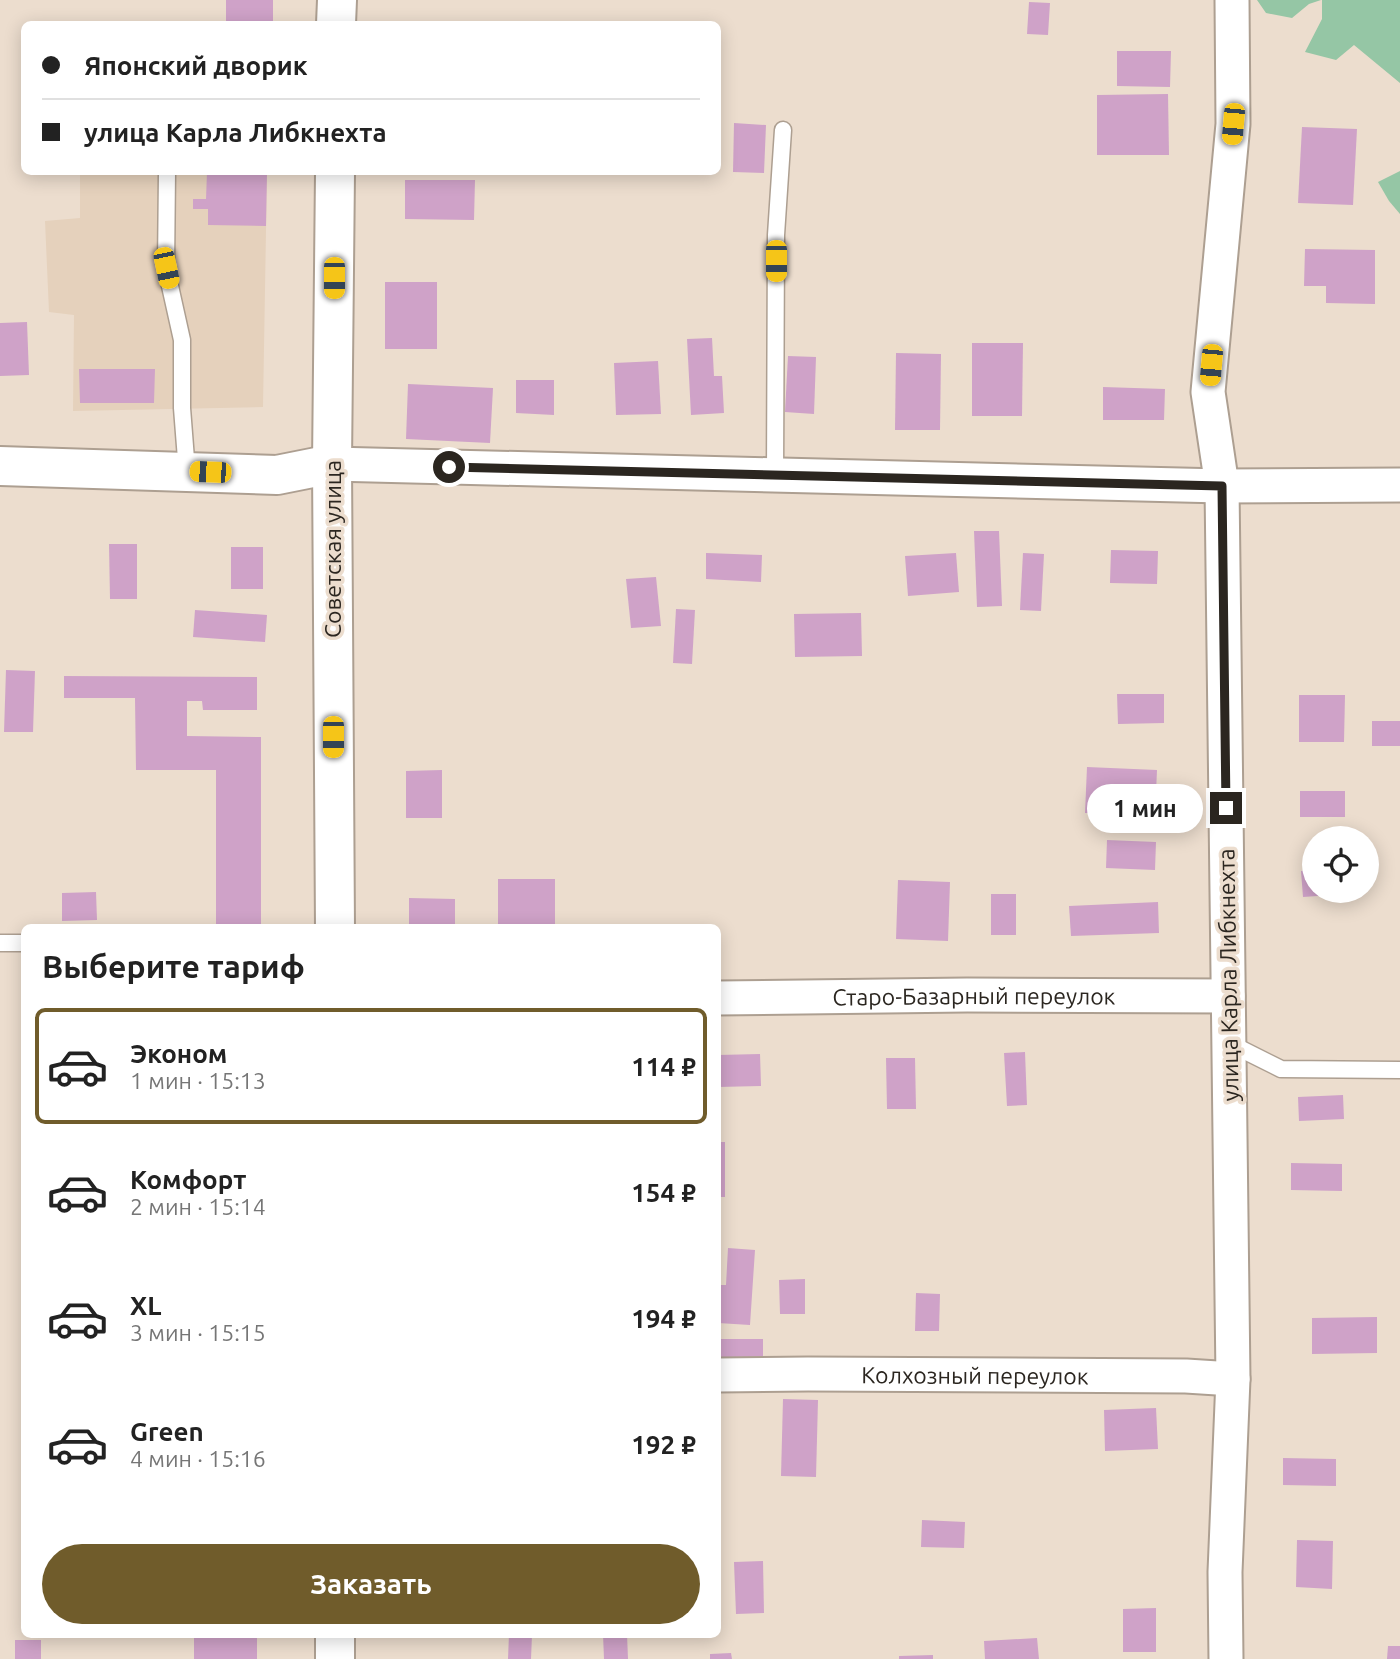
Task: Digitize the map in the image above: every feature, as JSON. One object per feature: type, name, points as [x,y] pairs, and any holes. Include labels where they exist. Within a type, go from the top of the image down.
[{"type":"street","points":[[336,21],[337,0]]},
{"type":"street","name":"улица Карла Либкнехта","points":[[1226,1659],[1226,1572],[1233,1379],[1222,486],[1208,392],[1233,124],[1232,0]]},
{"type":"street","name":"Советская улица","points":[[334,924],[332,464],[335,175]]},
{"type":"street","points":[[0,466],[277,475],[332,464],[1222,486],[1400,485]]},
{"type":"street","name":"Старо-Базарный переулок","points":[[721,998],[1228,996]]},
{"type":"street","name":"Колхозный переулок","points":[[721,1375],[1186,1376],[1233,1379]]},
{"type":"street","points":[[335,1638],[335,1659]]},
{"type":"lane","points":[[775,475],[776,235],[783,130]]},
{"type":"lane","points":[[166,175],[166,268],[182,340],[182,408],[187,472]]},
{"type":"lane","points":[[0,943],[21,943]]},
{"type":"lane","points":[[1229,1043],[1281,1069],[1400,1070]]},
{"type":"shaded area","points":[[80,175],[267,175],[263,407],[73,411],[74,315],[49,312],[45,221],[80,218]]},
{"type":"green space","points":[[1257,0],[1321,0],[1309,4],[1292,18],[1266,13]]},
{"type":"green space","points":[[1322,0],[1400,0],[1400,83],[1354,45],[1336,60],[1305,52],[1322,19]]},
{"type":"green space","points":[[1400,171],[1400,214],[1378,182]]},
{"type":"building","points":[[226,0],[273,0],[273,21],[226,21]]},
{"type":"building","points":[[1029,2],[1050,3],[1048,35],[1027,34]]},
{"type":"building","points":[[1117,51],[1171,51],[1170,87],[1117,86]]},
{"type":"building","points":[[1168,94],[1169,155],[1097,155],[1097,95]]},
{"type":"building","points":[[734,123],[766,125],[764,173],[733,172]]},
{"type":"building","points":[[1302,127],[1357,129],[1353,205],[1298,203]]},
{"type":"building","points":[[207,175],[267,175],[266,226],[208,225],[208,209],[193,209],[193,199],[206,199]]},
{"type":"building","points":[[405,180],[475,180],[474,220],[405,219]]},
{"type":"building","points":[[1305,249],[1375,250],[1375,304],[1326,303],[1326,286],[1304,286]]},
{"type":"building","points":[[385,282],[437,282],[437,349],[385,349]]},
{"type":"building","points":[[27,322],[29,375],[0,376],[0,323]]},
{"type":"building","points":[[712,338],[714,376],[722,376],[724,413],[691,415],[687,339]]},
{"type":"building","points":[[972,343],[1023,343],[1022,416],[972,416]]},
{"type":"building","points":[[896,353],[941,354],[940,430],[895,430]]},
{"type":"building","points":[[788,356],[816,357],[814,414],[785,412]]},
{"type":"building","points":[[658,361],[661,414],[616,415],[614,363]]},
{"type":"building","points":[[79,369],[155,369],[154,403],[80,403]]},
{"type":"building","points":[[516,380],[554,380],[554,415],[516,413]]},
{"type":"building","points":[[408,384],[493,388],[490,443],[406,439]]},
{"type":"building","points":[[1103,387],[1165,389],[1164,420],[1103,420]]},
{"type":"building","points":[[974,531],[999,531],[1002,606],[977,607]]},
{"type":"building","points":[[109,544],[137,544],[137,599],[110,599]]},
{"type":"building","points":[[231,547],[263,547],[263,589],[231,589]]},
{"type":"building","points":[[1111,550],[1158,551],[1157,584],[1110,583]]},
{"type":"building","points":[[706,553],[762,555],[761,582],[706,579]]},
{"type":"building","points":[[956,553],[959,592],[908,596],[905,556]]},
{"type":"building","points":[[1023,553],[1044,554],[1041,611],[1020,610]]},
{"type":"building","points":[[656,577],[661,626],[631,628],[626,579]]},
{"type":"building","points":[[676,609],[695,610],[692,664],[673,663]]},
{"type":"building","points":[[195,610],[267,615],[265,642],[193,637]]},
{"type":"building","points":[[861,613],[862,656],[795,657],[794,614]]},
{"type":"building","points":[[6,670],[35,671],[33,732],[4,732]]},
{"type":"building","points":[[64,676],[257,677],[257,710],[203,710],[202,701],[187,701],[187,736],[261,737],[261,924],[216,924],[216,770],[136,770],[135,698],[64,698]]},
{"type":"building","points":[[1117,694],[1164,694],[1164,723],[1118,724]]},
{"type":"building","points":[[1299,695],[1345,695],[1344,742],[1299,742]]},
{"type":"building","points":[[1372,721],[1400,721],[1400,746],[1372,746]]},
{"type":"building","points":[[1087,767],[1157,770],[1155,816],[1085,813]]},
{"type":"building","points":[[442,770],[442,818],[406,818],[406,771]]},
{"type":"building","points":[[1300,791],[1345,791],[1345,817],[1300,817]]},
{"type":"building","points":[[1107,840],[1156,842],[1155,870],[1106,868]]},
{"type":"building","points":[[498,879],[555,879],[555,924],[498,924]]},
{"type":"building","points":[[898,880],[950,882],[948,941],[896,939]]},
{"type":"building","points":[[96,892],[97,920],[62,921],[62,893]]},
{"type":"building","points":[[991,894],[1016,894],[1016,935],[991,935]]},
{"type":"building","points":[[409,898],[455,899],[455,924],[409,924]]},
{"type":"building","points":[[1158,902],[1159,933],[1071,936],[1069,906]]},
{"type":"building","points":[[1025,1052],[1027,1105],[1007,1106],[1004,1053]]},
{"type":"building","points":[[760,1054],[761,1086],[721,1087],[721,1055]]},
{"type":"building","points":[[886,1058],[915,1058],[916,1109],[887,1109]]},
{"type":"building","points":[[1343,1095],[1344,1119],[1299,1121],[1298,1097]]},
{"type":"building","points":[[721,1142],[725,1142],[725,1197],[721,1197]]},
{"type":"building","points":[[1291,1163],[1342,1164],[1342,1191],[1291,1190]]},
{"type":"building","points":[[728,1248],[755,1250],[750,1325],[721,1323],[721,1285],[726,1285]]},
{"type":"building","points":[[805,1279],[805,1314],[780,1314],[779,1280]]},
{"type":"building","points":[[916,1293],[940,1294],[939,1331],[915,1331]]},
{"type":"building","points":[[1377,1317],[1377,1353],[1312,1354],[1312,1318]]},
{"type":"building","points":[[721,1339],[763,1339],[763,1366],[721,1367]]},
{"type":"building","points":[[783,1399],[818,1400],[816,1477],[781,1476]]},
{"type":"building","points":[[1156,1408],[1158,1449],[1105,1451],[1104,1410]]},
{"type":"building","points":[[1283,1458],[1336,1459],[1336,1486],[1283,1485]]},
{"type":"building","points":[[922,1520],[965,1522],[964,1548],[921,1547]]},
{"type":"building","points":[[1297,1540],[1333,1541],[1332,1589],[1296,1587]]},
{"type":"building","points":[[763,1561],[764,1613],[736,1614],[734,1562]]},
{"type":"building","points":[[1156,1608],[1156,1652],[1123,1652],[1123,1609]]},
{"type":"building","points":[[194,1638],[257,1638],[257,1659],[194,1659]]},
{"type":"building","points":[[509,1638],[532,1638],[531,1659],[508,1659]]},
{"type":"building","points":[[603,1638],[627,1638],[628,1659],[604,1659]]},
{"type":"building","points":[[1037,1638],[1039,1659],[985,1659],[984,1641]]},
{"type":"building","points":[[15,1640],[41,1640],[41,1659],[15,1659]]},
{"type":"building","points":[[1388,1646],[1400,1646],[1400,1659],[1387,1659]]},
{"type":"building","points":[[731,1653],[732,1659],[710,1659],[710,1654]]},
{"type":"building","points":[[933,1655],[933,1659],[899,1659],[899,1656]]},
{"type":"route","points":[[449,467],[1222,486],[1226,808]]}]
